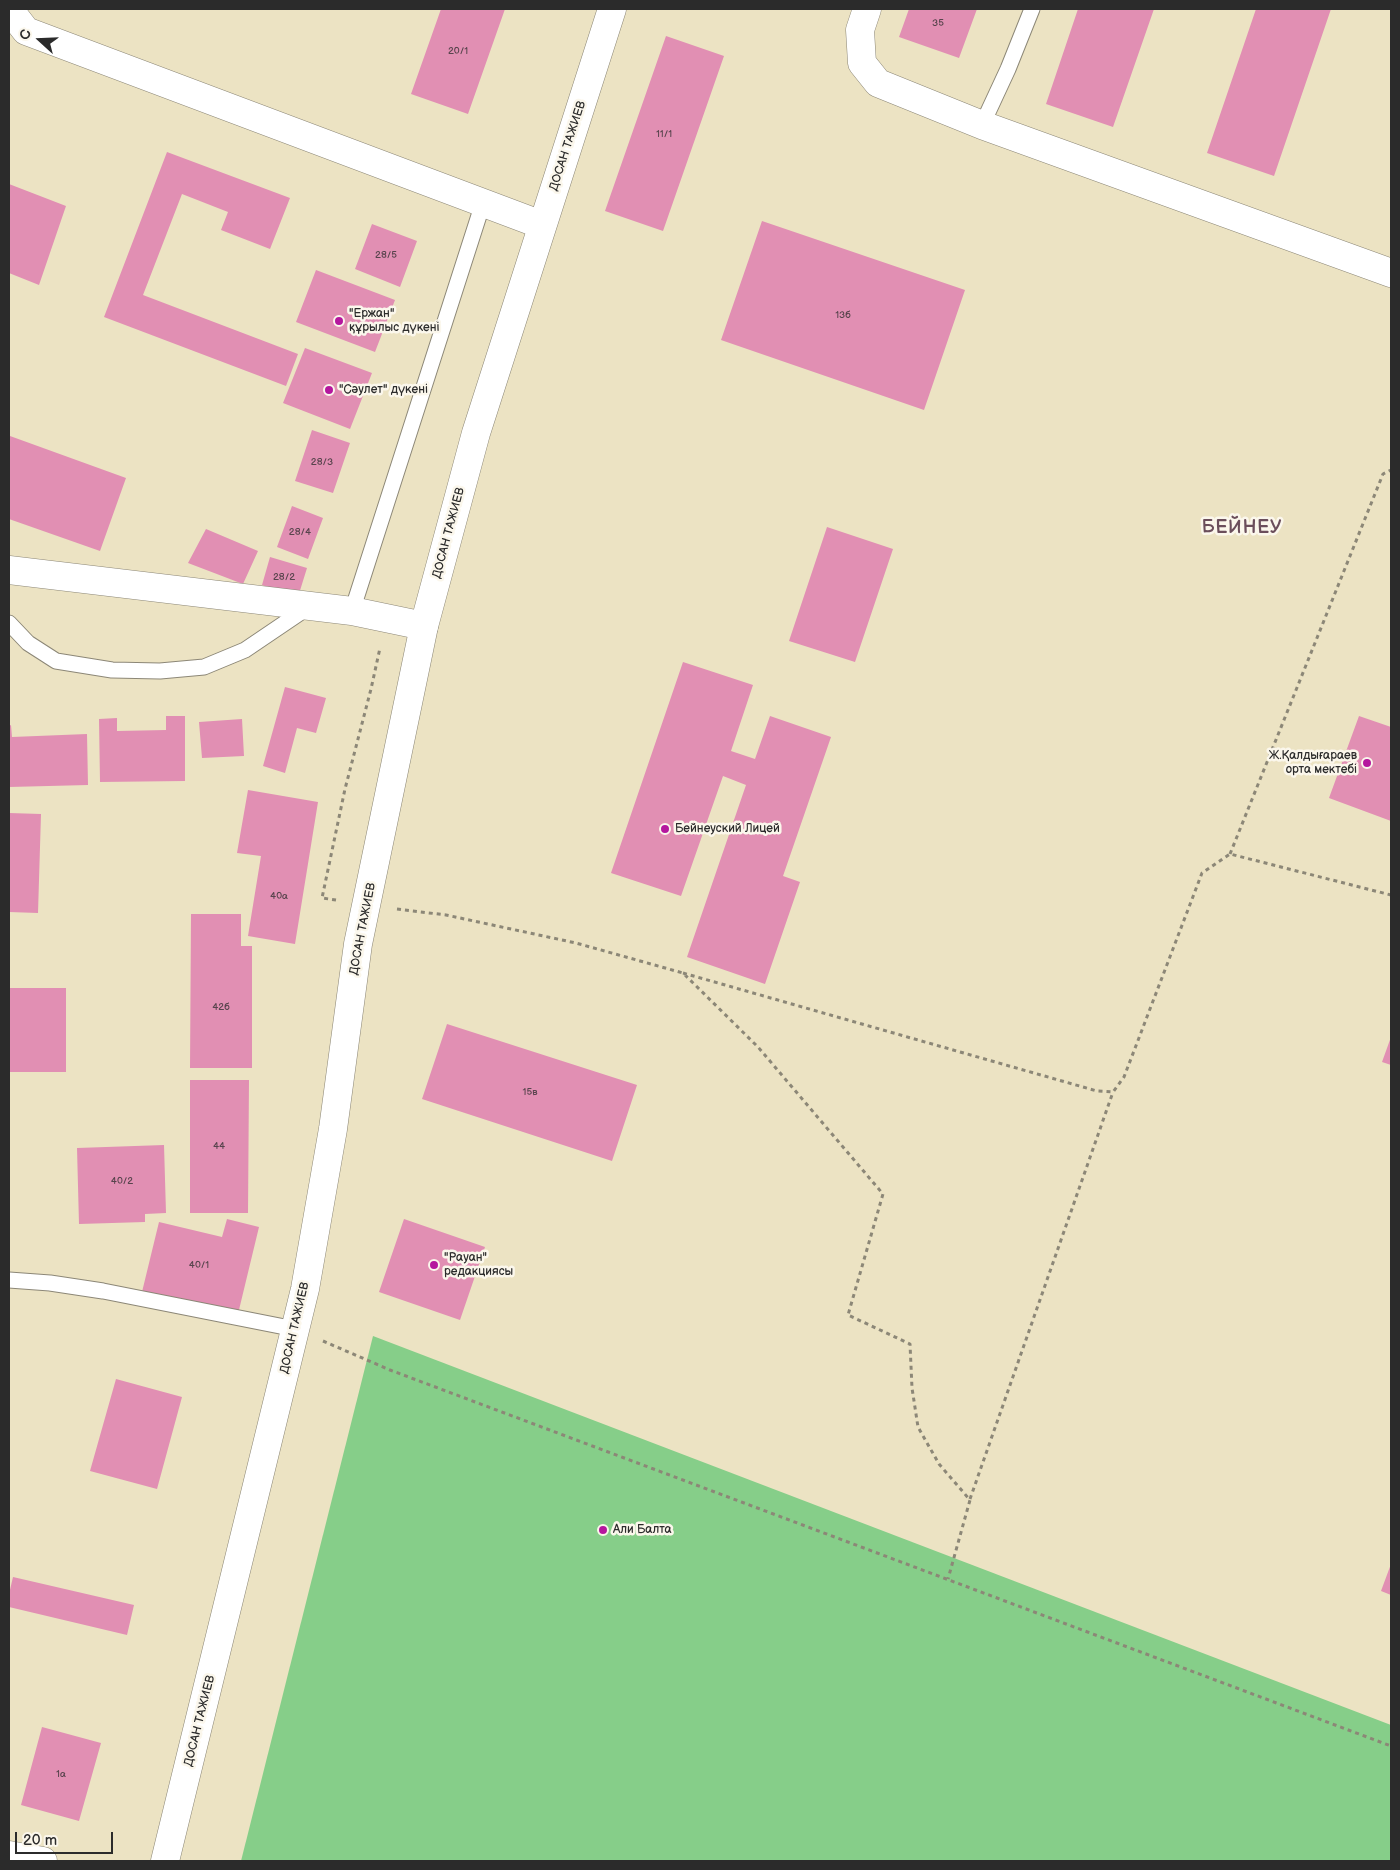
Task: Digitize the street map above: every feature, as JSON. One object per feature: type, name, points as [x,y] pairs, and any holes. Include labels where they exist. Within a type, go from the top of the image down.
[{"type":"street","points":[[9,9],[26,31],[542,225]]},
{"type":"street","name":"ДОСАН ТАЖИЕВ","points":[[166,1861],[305,1289],[333,1129],[358,944],[424,626],[476,432],[612,9]]},
{"type":"street","points":[[867,9],[860,30],[862,63],[878,83],[982,125],[1391,273]]},
{"type":"street","points":[[9,570],[352,611],[424,626]]},
{"type":"street","points":[[9,1855],[43,1861]]},
{"type":"lane","points":[[982,125],[1008,69],[1032,9]]},
{"type":"lane","points":[[352,611],[483,203]]},
{"type":"lane","points":[[9,623],[28,643],[56,661],[112,670],[160,672],[204,667],[246,650],[310,606]]},
{"type":"lane","points":[[9,1280],[50,1283],[103,1292],[295,1329]]},
{"type":"path","points":[[948,1579],[970,1500],[1113,1092],[1124,1076],[1202,873],[1230,854],[1383,474],[1391,470]]},
{"type":"path","points":[[386,618],[371,689],[345,789],[322,898],[367,906],[446,915],[576,943],[1097,1091],[1113,1092]]},
{"type":"path","points":[[1230,854],[1391,895]]},
{"type":"path","points":[[683,973],[758,1047],[883,1194],[848,1315],[910,1344],[912,1388],[918,1427],[939,1464],[970,1500]]},
{"type":"path","points":[[295,1329],[390,1370],[1391,1746]]},
{"type":"green space","name":"Али Балта","points":[[373,1336],[1391,1725],[1391,1861],[241,1861]]},
{"type":"building","points":[[441,9],[505,9],[468,114],[411,94]]},
{"type":"building","points":[[909,9],[977,9],[959,58],[899,37]]},
{"type":"building","points":[[1078,9],[1154,9],[1113,127],[1046,104]]},
{"type":"building","points":[[1256,9],[1331,9],[1274,176],[1207,153]]},
{"type":"building","points":[[666,36],[724,56],[663,231],[605,211]]},
{"type":"building","points":[[167,152],[290,198],[270,249],[221,230],[228,212],[182,194],[143,295],[298,354],[286,386],[104,317]]},
{"type":"building","points":[[9,184],[66,206],[39,285],[9,273]]},
{"type":"building","points":[[762,221],[965,290],[924,410],[721,340]]},
{"type":"building","points":[[372,224],[417,241],[400,287],[355,269]]},
{"type":"building","points":[[316,270],[395,300],[375,352],[296,322]]},
{"type":"building","points":[[305,348],[372,373],[350,429],[283,403]]},
{"type":"building","points":[[312,430],[350,443],[333,493],[295,481]]},
{"type":"building","points":[[10,436],[126,478],[100,551],[9,519]]},
{"type":"building","points":[[292,506],[323,518],[308,559],[277,547]]},
{"type":"building","points":[[827,527],[893,549],[855,662],[789,641]]},
{"type":"building","points":[[206,529],[258,551],[243,584],[188,563]]},
{"type":"building","points":[[270,557],[307,568],[298,597],[262,585]]},
{"type":"building","name":"Бейнеуский Лицей","points":[[683,662],[753,685],[731,751],[755,759],[770,716],[831,737],[783,876],[800,882],[765,984],[687,957],[746,785],[723,776],[681,896],[611,873]]},
{"type":"building","points":[[285,687],[326,698],[316,733],[297,728],[285,773],[263,766]]},
{"type":"building","points":[[166,716],[185,716],[185,781],[100,782],[99,719],[117,718],[117,731],[166,730]]},
{"type":"building","name":"Ж.Қалдығараев орта мектебі","points":[[1359,716],[1391,727],[1391,821],[1329,798]]},
{"type":"building","points":[[242,719],[244,756],[202,758],[199,722]]},
{"type":"building","points":[[11,725],[12,737],[87,734],[88,785],[9,787],[9,726]]},
{"type":"building","points":[[248,790],[318,802],[295,944],[248,936],[261,856],[237,853]]},
{"type":"building","points":[[9,813],[41,814],[38,913],[9,912]]},
{"type":"building","points":[[191,914],[241,914],[241,946],[252,946],[252,1068],[190,1068]]},
{"type":"building","points":[[9,988],[66,988],[66,1072],[9,1072]]},
{"type":"building","points":[[447,1024],[637,1085],[612,1161],[422,1099]]},
{"type":"building","points":[[1391,1037],[1391,1065],[1382,1062]]},
{"type":"building","points":[[190,1080],[249,1080],[248,1213],[190,1213]]},
{"type":"building","points":[[164,1145],[166,1213],[145,1214],[145,1222],[79,1224],[77,1148]]},
{"type":"building","points":[[227,1219],[259,1227],[238,1314],[142,1292],[159,1222],[222,1237]]},
{"type":"building","name":"\"Рауан\" редакциясы","points":[[404,1219],[485,1247],[460,1320],[379,1292]]},
{"type":"building","points":[[116,1379],[182,1397],[157,1489],[90,1471]]},
{"type":"building","points":[[1391,1564],[1391,1595],[1381,1591]]},
{"type":"building","points":[[13,1577],[134,1605],[127,1635],[9,1607],[9,1594]]},
{"type":"building","points":[[42,1727],[101,1743],[79,1821],[21,1805]]},
{"type":"place","name":"\"Ержан\" құрылыс дүкені","points":[[339,321]]},
{"type":"place","name":"\"Сәулет\" дүкені","points":[[329,390]]},
{"type":"place","name":"Ж.Қалдығараев орта мектебі","points":[[1367,763]]},
{"type":"place","name":"Бейнеуский Лицей","points":[[665,829]]},
{"type":"place","name":"\"Рауан\" редакциясы","points":[[434,1265]]},
{"type":"place","name":"Али Балта","points":[[603,1530]]},
{"type":"district","name":"БЕЙНЕУ","points":[[1242,528]]}]
